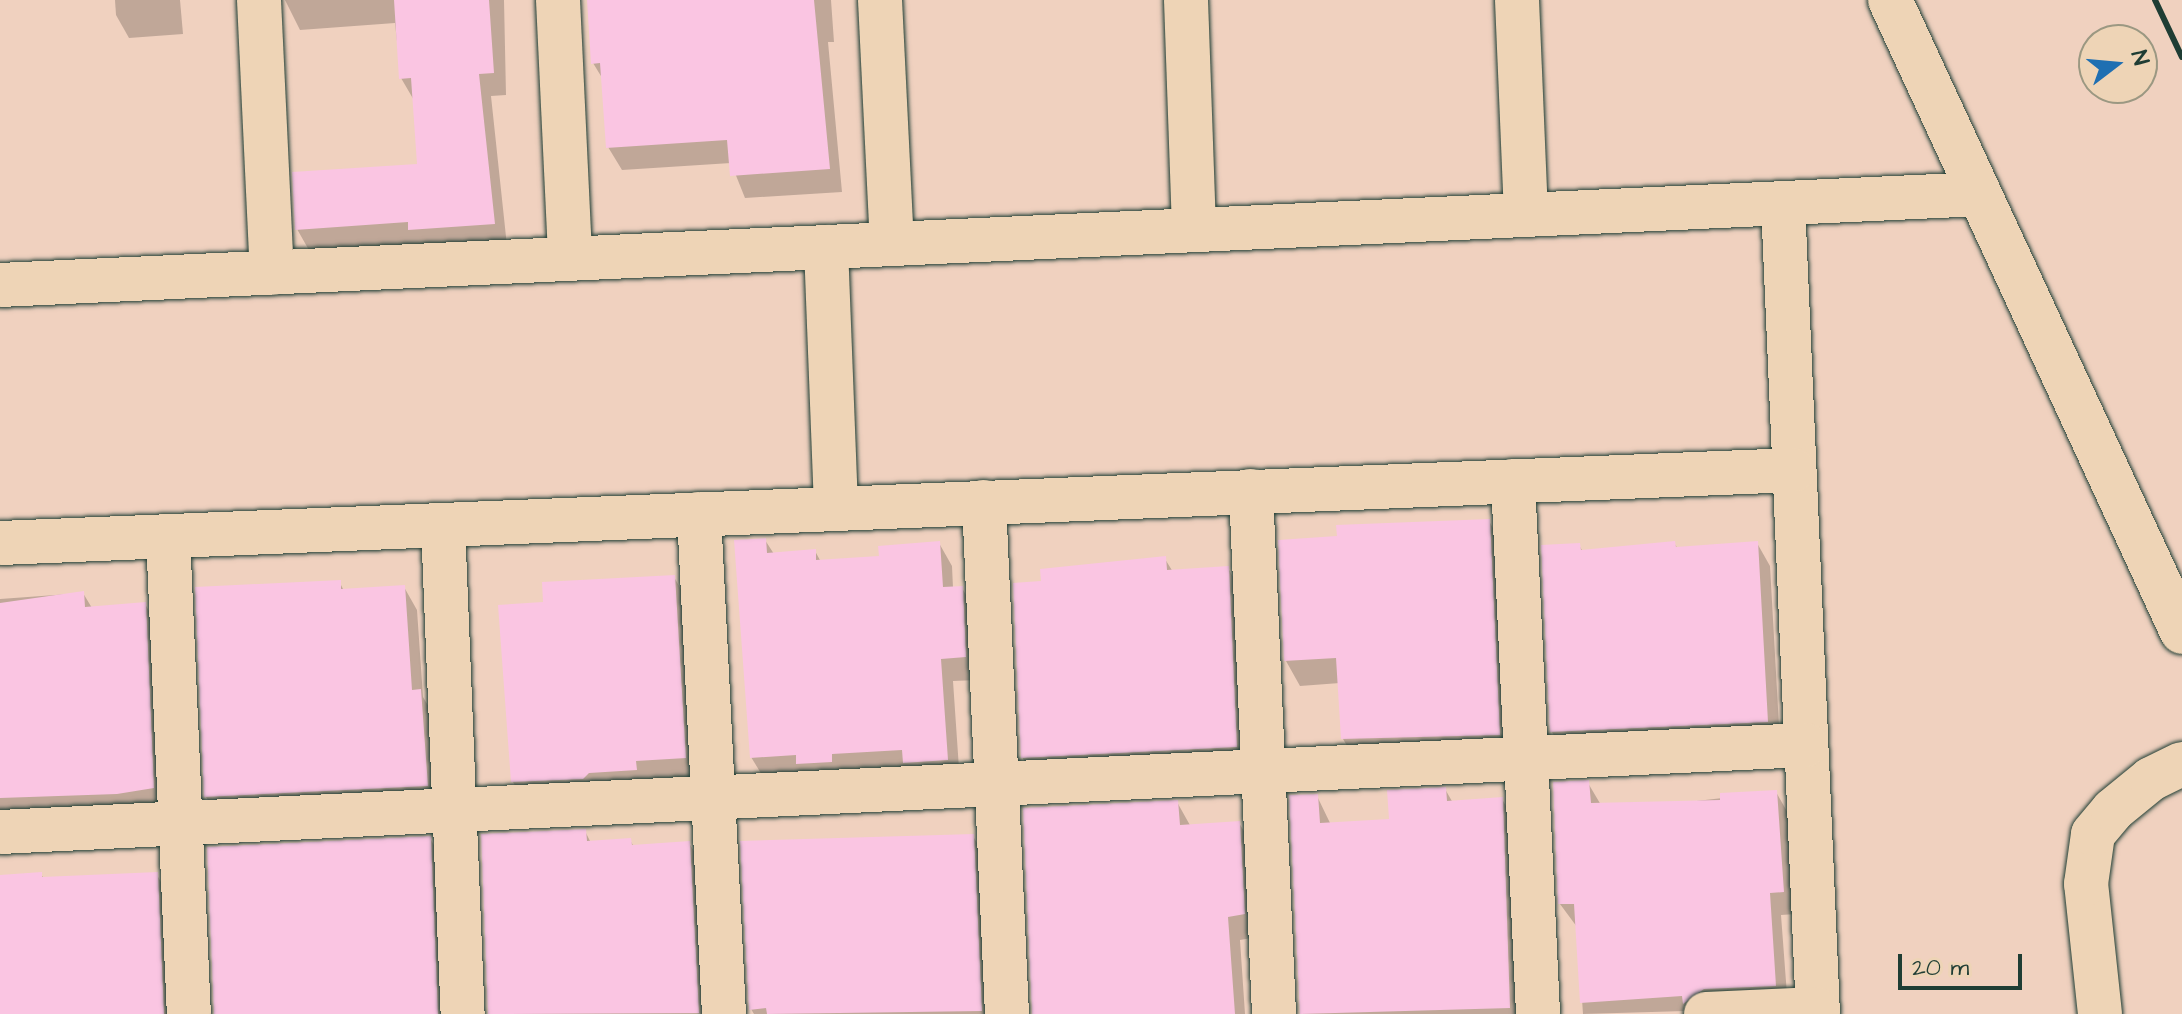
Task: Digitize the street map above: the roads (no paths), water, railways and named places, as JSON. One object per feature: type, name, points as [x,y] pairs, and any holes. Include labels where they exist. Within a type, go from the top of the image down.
[{"type":"street","points":[[259,0],[272,273]]},
{"type":"street","points":[[558,0],[570,259]]},
{"type":"street","points":[[880,0],[892,244]]},
{"type":"street","points":[[1186,0],[1194,230]]},
{"type":"street","points":[[1517,0],[1526,215]]},
{"type":"street","points":[[1890,0],[2182,632]]},
{"type":"street","points":[[0,285],[1979,194]]},
{"type":"street","points":[[1706,1014],[1818,1012],[1783,203]]},
{"type":"street","points":[[826,247],[836,509]]},
{"type":"street","points":[[0,543],[1794,470]]},
{"type":"street","points":[[1513,481],[1538,1014]]},
{"type":"street","points":[[1251,491],[1274,1014]]},
{"type":"street","points":[[984,502],[1007,1014]]},
{"type":"street","points":[[699,514],[724,1014]]},
{"type":"street","points":[[443,525],[463,1014]]},
{"type":"street","points":[[168,536],[189,1014]]},
{"type":"street","points":[[0,832],[1806,745]]},
{"type":"street","points":[[2100,1014],[2086,884],[2093,834],[2113,810],[2151,779],[2182,764]]},
{"type":"railway","points":[[2155,0],[2182,57]]}]
